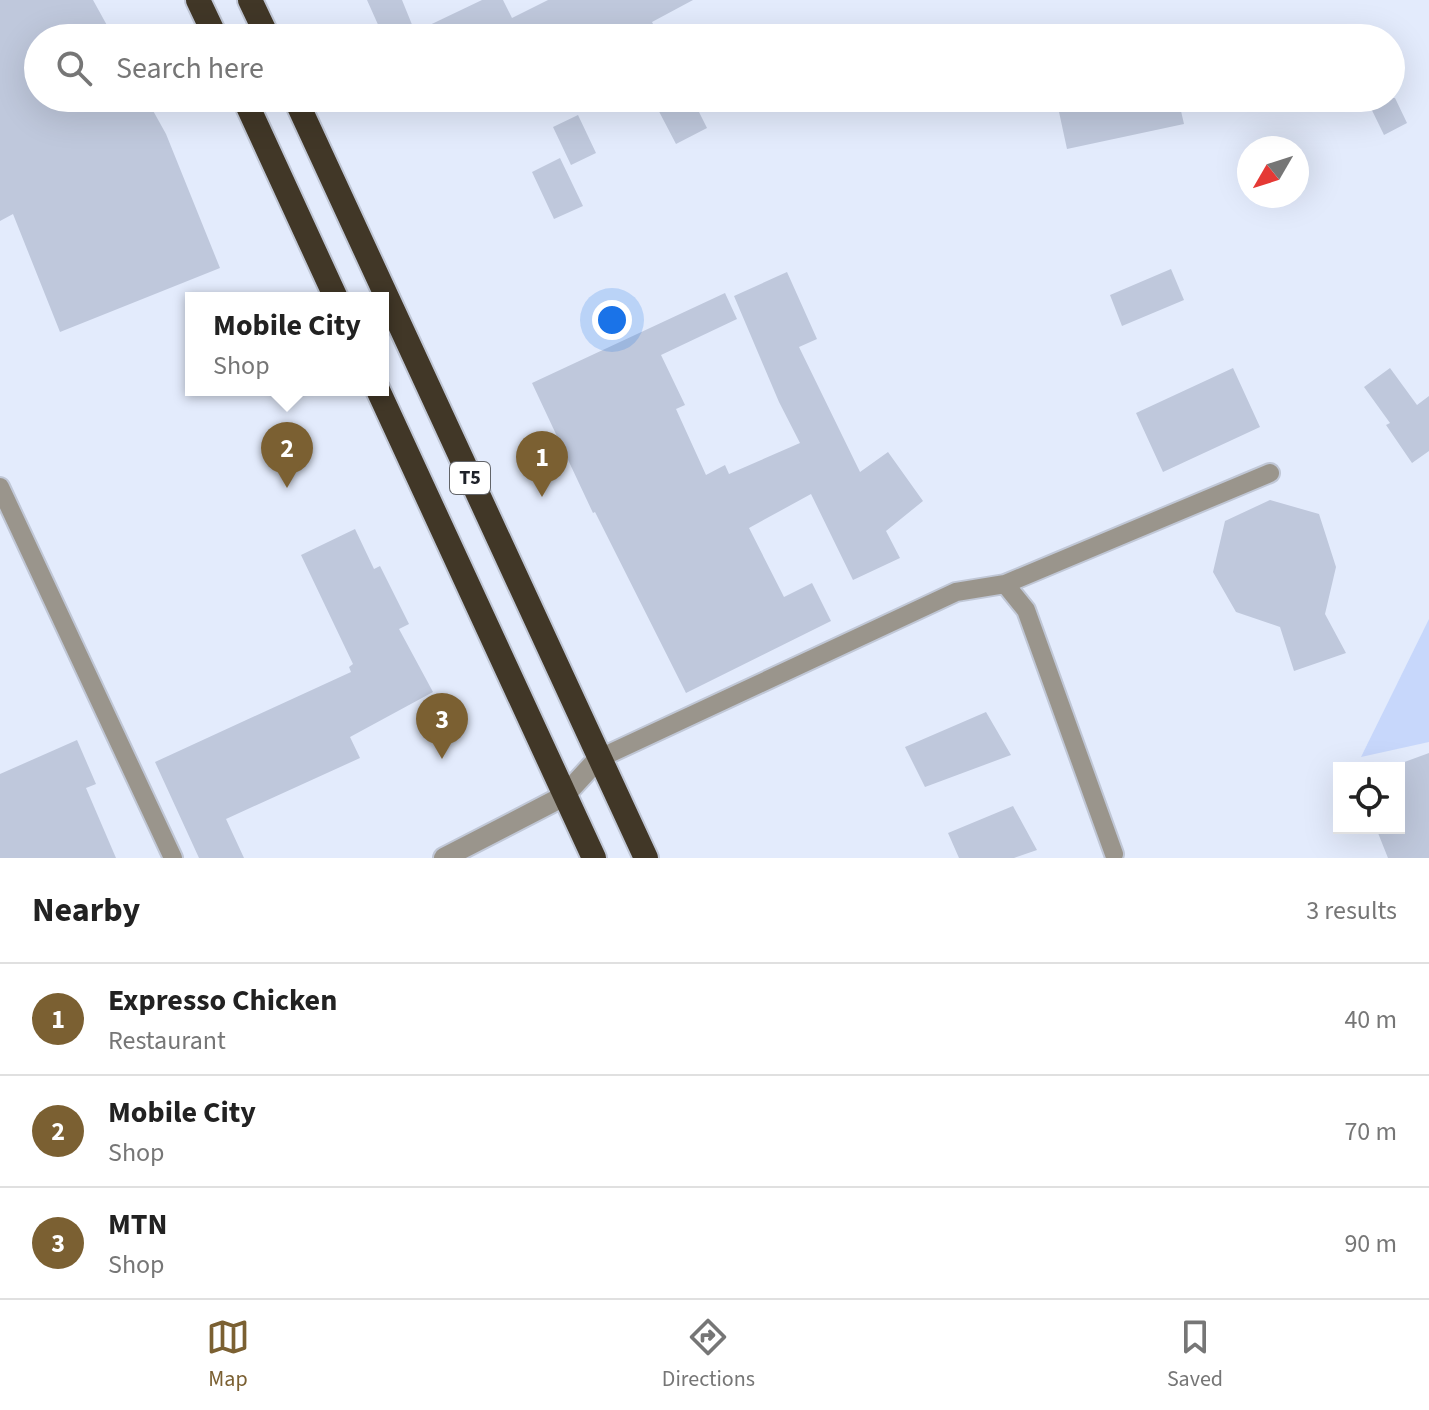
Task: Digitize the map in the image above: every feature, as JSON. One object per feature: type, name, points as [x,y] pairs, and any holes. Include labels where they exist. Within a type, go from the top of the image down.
[{"type":"highway","points":[[198,0],[209,24]]},
{"type":"highway","points":[[250,0],[261,24]]},
{"type":"highway","points":[[250,112],[333,292]]},
{"type":"highway","name":"T5","points":[[301,112],[384,292]]},
{"type":"highway","name":"T5","points":[[389,303],[646,858]]},
{"type":"highway","name":"T5","points":[[381,396],[594,858]]},
{"type":"street","points":[[444,858],[564,796],[598,759]]},
{"type":"lane","points":[[598,759],[956,592],[1005,584],[1270,473]]},
{"type":"lane","points":[[0,487],[173,858]]},
{"type":"lane","points":[[1005,584],[1026,610],[1114,854]]},
{"type":"shaded area","points":[[1429,619],[1429,742],[1361,757]]},
{"type":"building","points":[[0,0],[93,0],[106,24],[24,24],[24,112],[154,112],[166,134],[220,268],[60,332],[13,214],[0,221]]},
{"type":"building","points":[[367,0],[402,0],[412,24],[378,24]]},
{"type":"building","points":[[482,0],[503,0],[512,18],[548,0],[693,0],[652,22],[432,24]]},
{"type":"building","points":[[659,112],[699,112],[707,128],[676,144]]},
{"type":"building","points":[[1059,112],[1181,112],[1184,124],[1067,149]]},
{"type":"building","points":[[1373,112],[1402,112],[1407,123],[1384,135]]},
{"type":"building","points":[[578,115],[596,153],[571,165],[553,127]]},
{"type":"building","points":[[560,158],[583,206],[554,219],[532,172]]},
{"type":"building","points":[[1171,269],[1184,300],[1122,326],[1110,295]]},
{"type":"building","points":[[787,272],[817,339],[799,347],[860,472],[888,452],[923,501],[886,531],[900,558],[853,580],[811,494],[749,528],[784,597],[812,583],[831,621],[686,693],[593,513],[532,383],[725,293],[737,319],[661,355],[685,405],[676,409],[706,475],[725,465],[729,474],[800,443],[734,296]]},
{"type":"building","points":[[1233,368],[1260,427],[1163,472],[1136,413]]},
{"type":"building","points":[[1390,368],[1417,405],[1429,396],[1429,451],[1412,463],[1386,425],[1390,423],[1364,387]]},
{"type":"building","points":[[1270,500],[1319,514],[1336,567],[1325,614],[1346,653],[1294,671],[1280,627],[1236,612],[1213,572],[1225,521]]},
{"type":"building","points":[[355,529],[374,569],[380,566],[409,624],[399,629],[433,692],[350,737],[360,758],[226,819],[244,858],[199,858],[155,762],[351,672],[349,667],[353,664],[301,555]]},
{"type":"building","points":[[986,712],[1011,755],[925,787],[905,747]]},
{"type":"building","points":[[77,740],[96,784],[86,788],[116,858],[0,858],[0,774]]},
{"type":"building","points":[[1429,753],[1429,858],[1388,858],[1378,834],[1405,834],[1404,762]]},
{"type":"building","points":[[1013,806],[1037,850],[1014,858],[959,858],[948,833]]},
{"type":"place","name":"Mobile City","points":[[287,488]]},
{"type":"place","name":"Expresso Chicken","points":[[542,497]]},
{"type":"place","name":"MTN","points":[[442,759]]}]
